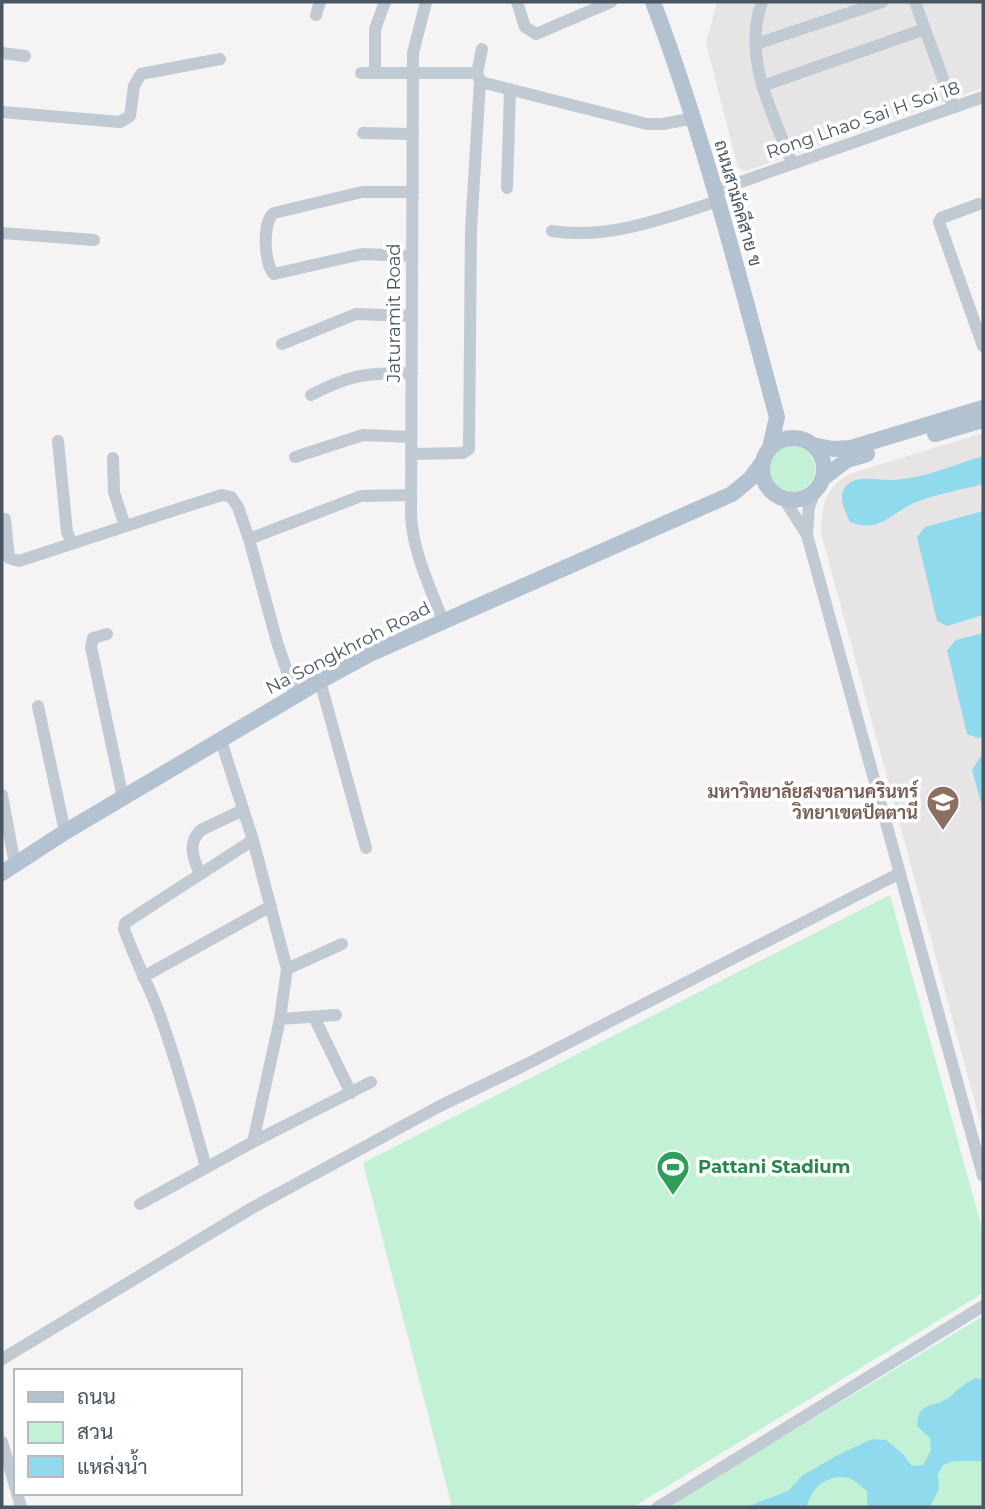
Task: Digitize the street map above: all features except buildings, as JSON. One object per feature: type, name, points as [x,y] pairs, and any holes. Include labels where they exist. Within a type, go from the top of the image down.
[{"type":"main road","name":"ถนนสามัคคีสาย ข","points":[[653,2],[694,118],[777,416],[770,448]]},
{"type":"main road","points":[[983,408],[851,448],[833,449],[786,439],[770,448],[762,463],[763,479],[778,496],[800,499],[853,457],[983,420]]},
{"type":"main road","points":[[777,416],[789,431],[808,443],[822,460],[818,485]]},
{"type":"main road","name":"Na Songkhroh Road","points":[[732,494],[750,479],[762,463]]},
{"type":"main road","name":"Na Songkhroh Road","points":[[8,869],[295,695],[443,621],[732,494],[753,491],[778,496]]},
{"type":"street","points":[[316,15],[320,2]]},
{"type":"street","points":[[375,72],[375,29],[385,2]]},
{"type":"street","name":"Jaturamit Road","points":[[426,2],[414,43],[411,495],[412,531],[443,621]]},
{"type":"street","points":[[517,2],[525,27],[536,34],[581,7],[611,2]]},
{"type":"street","points":[[762,2],[756,66],[792,163]]},
{"type":"street","points":[[756,44],[882,2]]},
{"type":"street","points":[[915,2],[953,106]]},
{"type":"street","points":[[762,86],[925,29]]},
{"type":"street","points":[[411,454],[463,453],[469,449],[471,230],[482,49]]},
{"type":"street","points":[[2,53],[25,56]]},
{"type":"street","points":[[2,112],[120,122],[130,116],[134,86],[141,74],[220,59]]},
{"type":"street","points":[[361,73],[479,77],[510,89],[647,124],[694,118]]},
{"type":"street","points":[[507,188],[510,89]]},
{"type":"street","name":"Rong Lhao Sai H Soi 18","points":[[552,231],[568,234],[613,229],[665,218],[792,163],[983,97]]},
{"type":"street","points":[[363,133],[413,134]]},
{"type":"street","points":[[412,256],[362,254],[274,274],[269,269],[266,237],[267,220],[274,213],[362,192],[413,192]]},
{"type":"street","points":[[979,204],[941,218],[939,222],[983,346]]},
{"type":"street","points":[[2,233],[94,240]]},
{"type":"street","points":[[282,344],[356,314],[412,316]]},
{"type":"street","points":[[311,395],[333,383],[364,374],[412,373]]},
{"type":"street","points":[[295,457],[363,435],[411,437]]},
{"type":"street","points":[[58,441],[67,532],[72,543]]},
{"type":"street","points":[[113,458],[114,492],[125,526]]},
{"type":"street","points":[[818,485],[809,507],[807,535],[983,1176]]},
{"type":"street","points":[[5,519],[9,558],[13,561],[31,558],[226,495],[236,502],[250,539],[277,642],[295,695]]},
{"type":"street","points":[[250,539],[361,496],[411,495]]},
{"type":"street","points":[[778,496],[807,535]]},
{"type":"street","points":[[107,634],[93,638],[92,648],[123,798]]},
{"type":"street","points":[[320,681],[366,848]]},
{"type":"street","points":[[38,706],[65,832]]},
{"type":"street","points":[[220,741],[253,840],[287,970],[280,1019],[253,1142]]},
{"type":"street","points":[[2,795],[8,869]]},
{"type":"street","points":[[200,874],[191,848],[196,835],[243,810]]},
{"type":"street","points":[[206,1167],[170,1046],[124,929],[125,923],[253,840]]},
{"type":"street","points":[[2,1359],[252,1208],[438,1107],[514,1071],[900,873]]},
{"type":"street","points":[[143,977],[271,906]]},
{"type":"street","points":[[287,970],[342,944]]},
{"type":"street","points":[[280,1019],[336,1015]]},
{"type":"street","points":[[314,1017],[351,1093]]},
{"type":"street","points":[[140,1204],[371,1082]]},
{"type":"street","points":[[658,1507],[983,1306]]},
{"type":"street","points":[[2,1442],[14,1484]]},
{"type":"shaded area","points":[[717,2],[983,2],[983,88],[746,171],[738,168],[706,43]]},
{"type":"shaded area","name":"มหาวิทยาลัยสงขลานครินทร์ วิทยาเขตปัตตานี","points":[[983,433],[983,1132],[821,533],[821,520],[830,491],[849,474]]},
{"type":"green space","points":[[792,446],[809,452],[815,469],[809,486],[792,492],[775,486],[769,469],[775,452]]},
{"type":"green space","name":"Pattani Stadium","points":[[890,895],[983,1232],[983,1293],[633,1507],[452,1507],[363,1163]]},
{"type":"green space","points":[[983,1316],[983,1507],[667,1507]]},
{"type":"water","points":[[983,456],[983,484],[922,500],[877,524],[869,526],[850,522],[842,494],[851,482],[862,479],[894,480],[916,477]]},
{"type":"water","points":[[983,511],[983,615],[947,626],[937,621],[917,537],[925,527]]},
{"type":"water","points":[[983,633],[983,737],[978,738],[967,734],[947,650],[956,640]]},
{"type":"water","points":[[983,753],[983,810],[972,770]]},
{"type":"water","points":[[976,1378],[983,1379],[983,1461],[954,1461],[943,1465],[938,1474],[939,1489],[930,1507],[867,1507],[867,1491],[853,1480],[841,1477],[821,1484],[812,1494],[807,1507],[746,1507],[788,1491],[803,1475],[872,1439],[886,1440],[903,1454],[912,1466],[923,1465],[931,1450],[930,1438],[917,1426],[920,1412],[927,1406],[948,1398]]},
{"type":"place","name":"มหาวิทยาลัยสงขลานครินทร์ วิทยาเขตปัตตานี","points":[[943,832]]},
{"type":"place","name":"Pattani Stadium","points":[[673,1197]]}]
